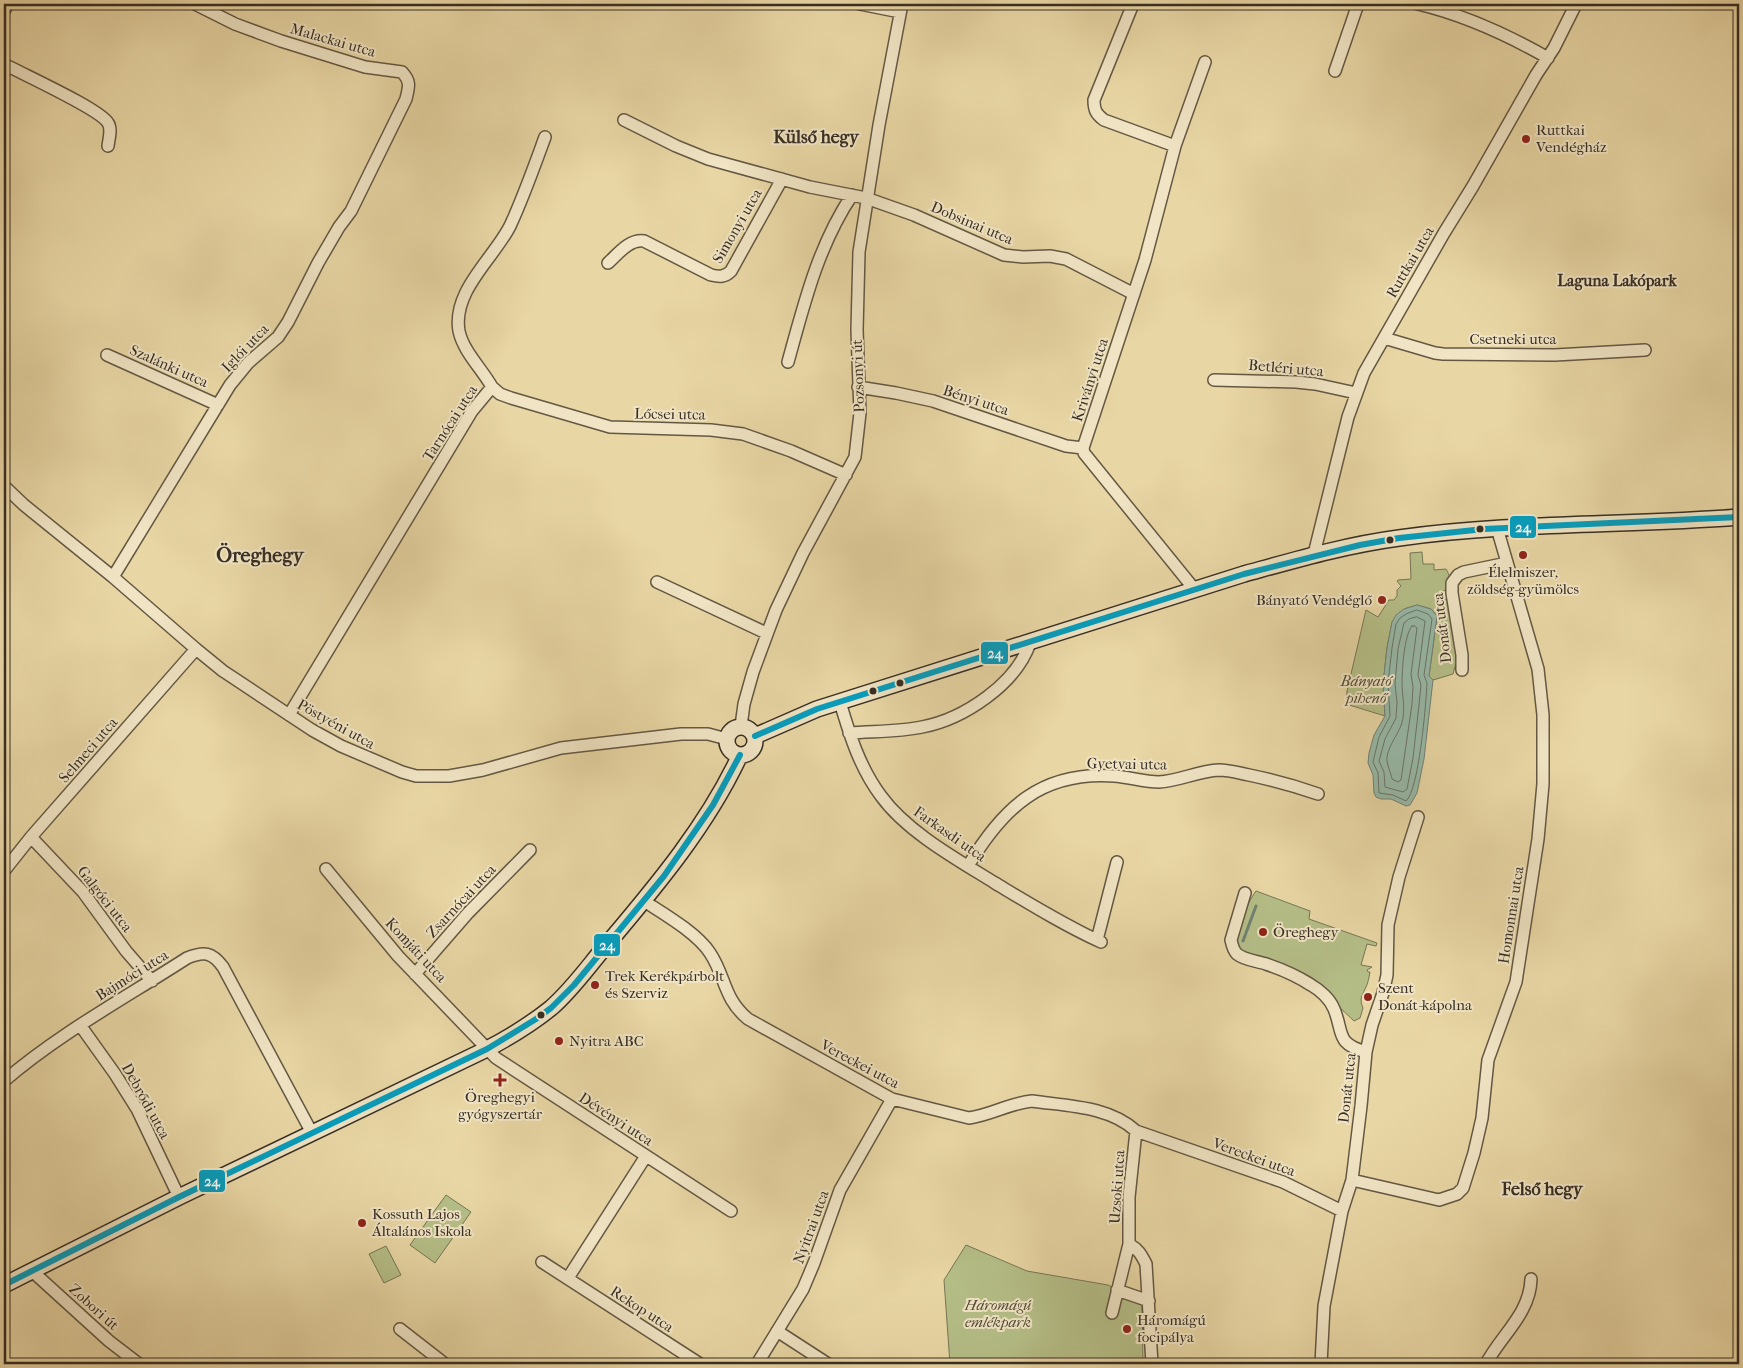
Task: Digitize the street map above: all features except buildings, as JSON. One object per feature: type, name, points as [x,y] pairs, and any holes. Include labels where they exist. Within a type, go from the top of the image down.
[{"type":"street","points":[[4,11],[8,4]]},
{"type":"street","name":"Malackai utca","points":[[195,4],[235,24],[281,41],[365,67],[402,72],[408,79]]},
{"type":"street","points":[[860,4],[901,8]]},
{"type":"street","points":[[1133,4],[1094,100],[1094,108],[1097,115],[1104,120],[1175,146]]},
{"type":"street","points":[[1335,71],[1358,4]]},
{"type":"street","points":[[1418,4],[1464,17],[1490,27],[1548,58]]},
{"type":"street","name":"Ruttkai utca","points":[[1314,554],[1348,417],[1356,393],[1384,338],[1536,75],[1548,58],[1576,4]]},
{"type":"street","name":"Pozsonyi út","points":[[741,726],[744,704],[766,633],[803,554],[855,457],[860,429],[856,330],[859,252],[866,198],[901,8]]},
{"type":"street","name":"Kriványi utca","points":[[1083,448],[1145,260],[1175,146],[1205,62]]},
{"type":"street","points":[[4,64],[96,112],[109,124],[108,146]]},
{"type":"street","name":"Iglói utca","points":[[113,577],[240,372],[278,337],[288,322],[318,263],[339,227],[351,211],[406,98],[409,85],[408,79]]},
{"type":"street","name":"Dobsinai utca","points":[[624,120],[691,152],[810,187],[866,198],[914,215],[1004,255],[1023,258],[1050,256],[1066,259],[1134,294]]},
{"type":"street","name":"Tarnócai utca","points":[[289,715],[472,411],[492,387],[463,342],[459,332],[458,322],[461,307],[474,277],[510,227],[546,137]]},
{"type":"street","name":"Simonyi utca","points":[[608,263],[636,240],[644,241],[711,275],[719,277],[727,275],[782,179]]},
{"type":"street","points":[[788,362],[813,273],[824,245],[852,195]]},
{"type":"street","name":"Csetneki utca","points":[[1384,338],[1443,354],[1555,355],[1645,350]]},
{"type":"street","name":"Szalánki utca","points":[[107,356],[218,405]]},
{"type":"street","name":"Betléri utca","points":[[1214,380],[1296,382],[1356,393]]},
{"type":"street","name":"Lőcsei utca","points":[[492,387],[500,394],[511,398],[610,427],[711,430],[743,434],[782,447],[846,475]]},
{"type":"street","name":"Bényi utca","points":[[858,388],[896,393],[933,401],[1066,446],[1083,448]]},
{"type":"street","points":[[1083,448],[1084,453],[1195,590]]},
{"type":"street","name":"Pöstyéni utca","points":[[4,486],[24,505],[113,577],[223,671],[289,715],[341,746],[386,766],[416,776],[449,776],[466,774],[561,748],[575,746],[681,734],[708,734],[727,739]]},
{"type":"street","points":[[755,736],[801,715],[840,702],[1244,574],[1314,554],[1397,538],[1497,528],[1739,517]]},
{"type":"street","name":"Homonnai utca","points":[[1352,1180],[1439,1200],[1457,1194],[1463,1188],[1482,1118],[1488,1060],[1516,982],[1538,839],[1543,784],[1543,715],[1539,678],[1497,528]]},
{"type":"street","name":"Donát utca","points":[[1462,670],[1462,655],[1453,607],[1452,583],[1458,575],[1464,572],[1507,563]]},
{"type":"street","points":[[657,582],[766,633]]},
{"type":"street","points":[[849,733],[922,728],[956,716],[989,695],[1006,681],[1026,655],[1030,643]]},
{"type":"street","name":"Selmeci utca","points":[[4,871],[31,837],[196,649]]},
{"type":"street","name":"Farkasdi utca","points":[[840,702],[858,756],[871,780],[891,808],[917,832],[968,866],[1055,919],[1099,941],[1117,862]]},
{"type":"street","points":[[4,1285],[179,1197],[487,1049],[518,1032],[552,1006],[571,987],[644,901],[699,827],[740,755],[751,751],[755,744],[755,736],[749,729],[741,726],[731,730],[727,739],[727,744],[732,751],[740,755]]},
{"type":"street","name":"Gyetvai utca","points":[[968,866],[992,828],[1011,808],[1046,787],[1077,778],[1113,776],[1161,782],[1220,770],[1284,782],[1318,794]]},
{"type":"street","name":"Donát utca","points":[[1321,1364],[1324,1306],[1342,1211],[1352,1180],[1366,1052],[1372,1025],[1384,993],[1387,975],[1388,925],[1392,902],[1418,818]]},
{"type":"street","name":"Galgóci utca","points":[[31,837],[83,892],[126,951],[152,981]]},
{"type":"street","name":"Zsarnócai utca","points":[[415,974],[468,913],[530,850]]},
{"type":"street","name":"Komjáti utca","points":[[326,869],[398,956],[487,1049]]},
{"type":"street","points":[[1244,893],[1231,940],[1237,954],[1285,971],[1323,993],[1334,1007],[1340,1033],[1344,1040],[1356,1049],[1366,1052]]},
{"type":"street","name":"Vereckei utca","points":[[644,901],[681,926],[709,951],[726,993],[739,1012],[748,1019],[892,1099],[969,1118],[981,1116],[1021,1102],[1032,1101],[1086,1108],[1126,1122],[1136,1132],[1283,1182],[1342,1211]]},
{"type":"street","name":"Bajmóci utca","points":[[4,1081],[39,1052],[80,1025],[196,954],[204,953],[212,955],[218,961],[312,1133]]},
{"type":"street","name":"Debrődi utca","points":[[80,1025],[137,1109],[179,1197]]},
{"type":"street","name":"Dévényi utca","points":[[487,1049],[504,1065],[730,1211]]},
{"type":"street","name":"Nyitrai utca","points":[[756,1364],[804,1289],[843,1183],[892,1099]]},
{"type":"street","name":"Uzsoki utca","points":[[1112,1313],[1129,1244],[1128,1197],[1136,1132]]},
{"type":"street","points":[[568,1278],[646,1156]]},
{"type":"street","name":"Uzsoki utca","points":[[1129,1244],[1136,1248],[1146,1264],[1152,1364]]},
{"type":"street","name":"Rekop utca","points":[[542,1262],[700,1364]]},
{"type":"street","name":"Zobori út","points":[[32,1271],[108,1341],[139,1364]]},
{"type":"street","points":[[1486,1364],[1493,1350],[1525,1308],[1531,1293],[1531,1279]]},
{"type":"street","points":[[1117,1290],[1149,1301]]},
{"type":"street","points":[[400,1329],[445,1364]]},
{"type":"street","points":[[777,1331],[828,1364]]},
{"type":"green space","name":"Bányató pihenő","points":[[1422,552],[1423,564],[1434,564],[1434,570],[1446,569],[1450,577],[1449,587],[1438,593],[1439,596],[1449,601],[1458,656],[1453,674],[1433,680],[1429,676],[1437,616],[1431,609],[1417,605],[1404,609],[1392,622],[1383,684],[1385,716],[1346,704],[1347,691],[1366,610],[1378,617],[1389,600],[1394,600],[1397,596],[1397,590],[1401,586],[1397,581],[1411,579],[1410,553]]},
{"type":"green space","points":[[1256,891],[1310,911],[1309,919],[1377,943],[1376,946],[1367,944],[1361,965],[1372,967],[1367,970],[1370,972],[1361,998],[1363,1008],[1360,1018],[1354,1021],[1337,1005],[1324,987],[1312,977],[1297,970],[1249,955],[1240,950],[1236,938],[1240,921]]},
{"type":"green space","points":[[446,1195],[471,1212],[435,1263],[410,1245]]},
{"type":"green space","name":"Háromágú emlékpark","points":[[966,1245],[1027,1271],[1108,1285],[1140,1301],[1142,1304],[1143,1364],[950,1364],[944,1280]]},
{"type":"green space","points":[[386,1246],[401,1275],[384,1283],[369,1254]]},
{"type":"water","points":[[1417,605],[1431,609],[1437,616],[1429,676],[1433,680],[1424,759],[1417,793],[1410,805],[1406,806],[1391,799],[1376,797],[1373,775],[1368,763],[1374,735],[1385,716],[1383,684],[1392,622],[1396,615],[1404,609]]},
{"type":"waterway","points":[[1243,941],[1256,906]]},
{"type":"transit line","name":"24","points":[[755,736],[817,709],[1244,574],[1360,545],[1399,538],[1484,529],[1739,517]]},
{"type":"transit line","name":"24","points":[[4,1285],[179,1197],[487,1049],[536,1019],[551,1008],[574,985],[664,876],[713,805],[740,755]]},
{"type":"place","name":"Ruttkai Vendégház","points":[[1526,139]]},
{"type":"place","name":"Élelmiszer, zöldség-gyümölcs","points":[[1523,555]]},
{"type":"place","name":"Bányató Vendéglő","points":[[1382,600]]},
{"type":"place","name":"Öreghegy","points":[[1263,932]]},
{"type":"place","name":"Trek Kerékpárbolt és Szerviz","points":[[595,985]]},
{"type":"place","name":"Szent Donát-kápolna","points":[[1368,997]]},
{"type":"place","name":"Nyitra ABC","points":[[559,1041]]},
{"type":"place","name":"Öreghegyi gyógyszertár","points":[[500,1080]]},
{"type":"place","name":"Kossuth Lajos Általános Iskola","points":[[362,1223]]},
{"type":"place","name":"Háromágú focipálya","points":[[1127,1329]]},
{"type":"district","name":"Külső hegy","points":[[816,137]]},
{"type":"district","name":"Laguna Lakópark","points":[[1617,280]]},
{"type":"district","name":"Öreghegy","points":[[260,555]]},
{"type":"district","name":"Felső hegy","points":[[1542,1189]]}]
